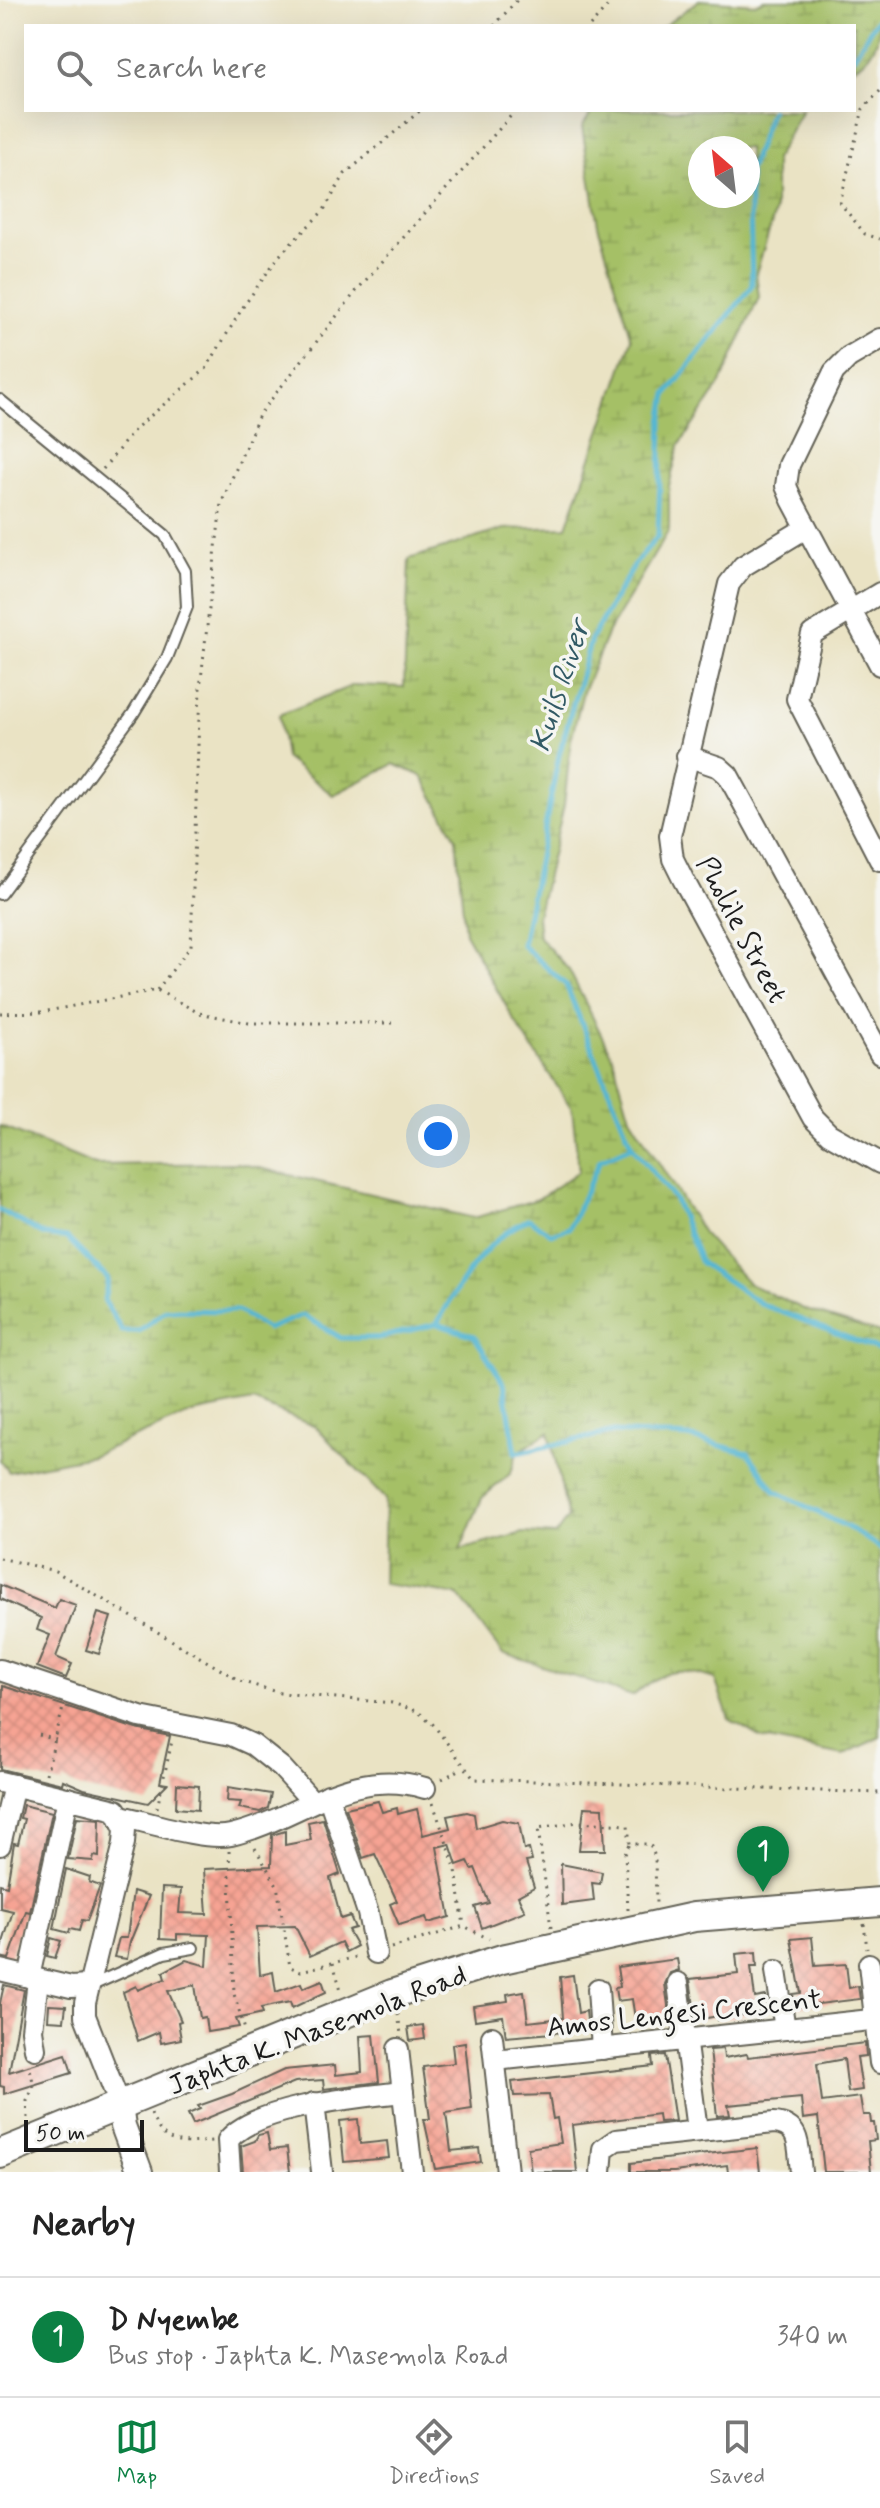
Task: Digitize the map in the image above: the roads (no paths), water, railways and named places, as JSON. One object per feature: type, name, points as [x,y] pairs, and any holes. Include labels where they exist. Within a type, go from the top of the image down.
[{"type":"main road","name":"Japhta K. Masemola Road","points":[[0,2154],[392,1994],[502,1959],[694,1917],[872,1909]]},
{"type":"street","points":[[880,339],[849,357],[834,372],[792,456],[786,486],[880,665]]},
{"type":"street","name":"Pholile Street","points":[[806,528],[743,566],[732,577],[670,836],[673,859],[813,1118],[829,1134],[880,1163]]},
{"type":"street","points":[[880,593],[823,625],[809,639],[797,699],[880,860]]},
{"type":"street","points":[[687,756],[719,767],[728,775],[880,1054]]},
{"type":"street","points":[[0,1670],[175,1726],[231,1735],[253,1745],[320,1798],[368,1913],[376,1953]]},
{"type":"street","points":[[0,1845],[7,1783],[154,1823],[228,1836],[320,1798],[390,1781],[425,1788]]},
{"type":"street","points":[[35,2049],[32,2030],[34,1978],[68,1798]]},
{"type":"street","points":[[118,1813],[124,1843],[88,1986],[85,2016],[120,2105],[123,2126],[140,2172]]},
{"type":"street","points":[[869,1964],[878,2019],[880,2063]]},
{"type":"street","points":[[0,1970],[71,1987],[88,1986]]},
{"type":"street","points":[[776,1971],[785,2029]]},
{"type":"street","points":[[678,1983],[697,2130]]},
{"type":"street","points":[[598,1989],[602,2049]]},
{"type":"street","name":"Amos Lengesi Crescent","points":[[495,2060],[878,2019]]},
{"type":"street","points":[[492,2037],[507,2172]]},
{"type":"street","points":[[398,2049],[412,2172]]},
{"type":"street","points":[[230,2172],[228,2140],[238,2130],[314,2103],[403,2092]]},
{"type":"street","points":[[314,2103],[322,2172]]},
{"type":"street","points":[[601,2172],[600,2156],[610,2141],[774,2123],[789,2125],[797,2138],[801,2172]]},
{"type":"lane","points":[[0,400],[165,535],[185,571],[187,607],[180,630],[133,714],[0,894]]},
{"type":"lane","points":[[88,1986],[164,1953],[193,1948]]},
{"type":"waterway","name":"Kuils River","points":[[856,53],[880,14]]},
{"type":"waterway","name":"Kuils River","points":[[770,112],[749,171],[752,286],[667,394],[662,422],[658,536],[636,562],[591,639],[559,755],[522,945],[566,985],[632,1146],[675,1200],[701,1263],[763,1305],[880,1350]]},
{"type":"waterway","name":"Kuils River","points":[[437,1324],[464,1278],[500,1238],[529,1219],[551,1234],[569,1228],[600,1160],[632,1146]]},
{"type":"waterway","name":"Kuils River","points":[[0,1210],[44,1235],[67,1238],[108,1279],[104,1300],[122,1331],[139,1331],[166,1310],[238,1311],[267,1329],[303,1315],[341,1338],[378,1338],[437,1324],[474,1336],[504,1383],[516,1453],[614,1432],[688,1437],[748,1453],[775,1491],[853,1530],[880,1548]]},
{"type":"place","name":"D Nyembe","points":[[763,1892]]}]
